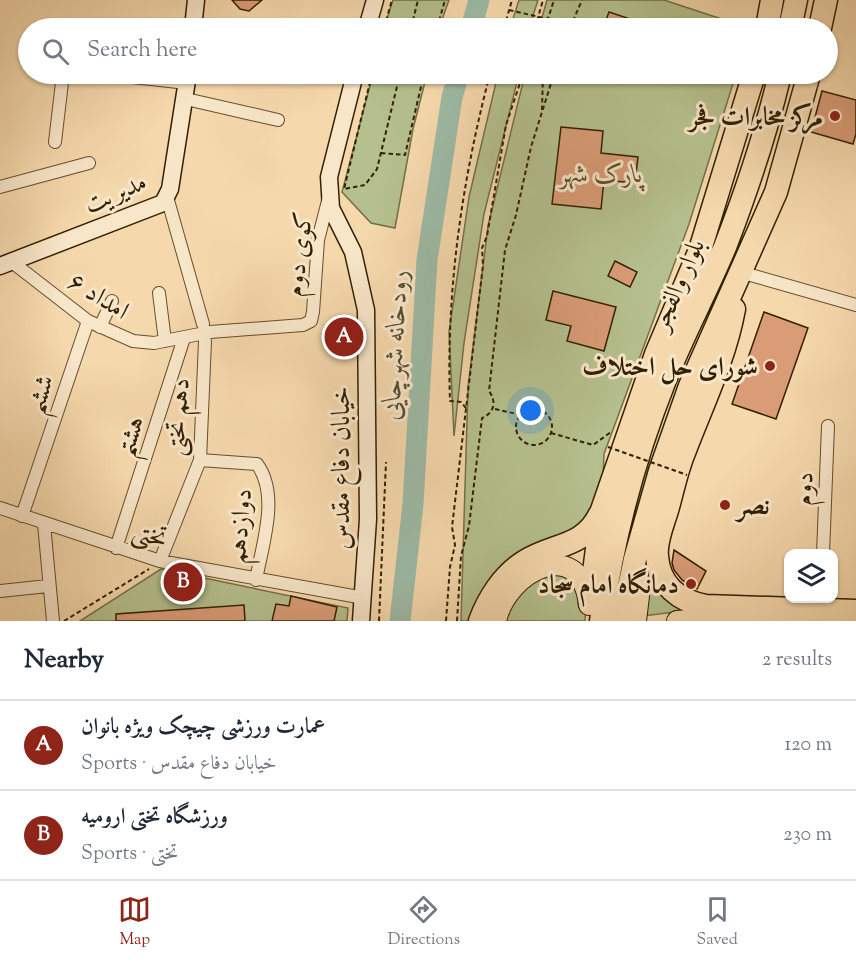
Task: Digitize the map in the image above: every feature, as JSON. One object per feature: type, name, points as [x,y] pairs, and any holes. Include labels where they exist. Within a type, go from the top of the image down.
[{"type":"highway","points":[[769,18],[772,0]]},
{"type":"highway","points":[[792,18],[796,0]]},
{"type":"highway","points":[[822,18],[826,0]]},
{"type":"highway","points":[[480,621],[487,604],[510,574],[531,558],[585,536],[602,510],[656,354],[700,250],[751,84]]},
{"type":"highway","name":"بلوار والفجر","points":[[593,617],[615,533],[665,380],[724,248],[769,121],[778,84]]},
{"type":"highway","name":"بلوار والفجر","points":[[627,619],[635,559],[660,471],[690,386],[776,192],[806,84]]},
{"type":"highway","points":[[740,272],[728,341],[683,454],[661,534],[656,555],[659,568],[670,590],[693,604],[856,611]]},
{"type":"highway","points":[[593,617],[602,510]]},
{"type":"main road","points":[[496,621],[502,604],[520,582],[540,567],[554,565],[568,568],[578,577],[586,588],[593,617]]},
{"type":"main road","points":[[677,621],[821,610]]},
{"type":"street","points":[[194,18],[196,0]]},
{"type":"street","points":[[370,18],[375,0]]},
{"type":"street","points":[[55,142],[62,84]]},
{"type":"street","name":"خیابان دفاع مقدس","points":[[352,84],[334,147],[329,177],[331,208],[353,252],[366,310],[368,519],[361,621]]},
{"type":"street","points":[[187,85],[278,120]]},
{"type":"street","name":"مدیریت","points":[[6,264],[163,202],[167,197],[187,85]]},
{"type":"street","points":[[0,187],[89,163]]},
{"type":"street","name":"کوی دوم","points":[[204,333],[303,325],[310,321],[318,240],[330,193]]},
{"type":"street","name":"دهم تختی","points":[[160,561],[200,460],[204,333],[167,197]]},
{"type":"street","name":"امداد ۶","points":[[6,264],[88,321],[133,341],[165,341],[204,333]]},
{"type":"street","points":[[740,272],[856,305]]},
{"type":"street","points":[[159,293],[165,341]]},
{"type":"street","points":[[100,327],[112,301]]},
{"type":"street","name":"ششم","points":[[22,516],[88,321]]},
{"type":"street","name":"هشتم","points":[[116,548],[184,338]]},
{"type":"street","name":"دوم","points":[[823,549],[828,426]]},
{"type":"street","name":"دوازدهم","points":[[200,460],[257,464],[266,476],[268,513],[256,580]]},
{"type":"street","name":"تختی","points":[[0,508],[160,561],[256,580],[363,597]]},
{"type":"street","points":[[44,524],[53,621]]},
{"type":"street","points":[[0,591],[48,585]]},
{"type":"path","points":[[387,18],[392,0]]},
{"type":"path","points":[[414,18],[418,0]]},
{"type":"path","points":[[440,18],[445,0]]},
{"type":"path","points":[[507,18],[512,0]]},
{"type":"path","points":[[538,16],[543,0]]},
{"type":"path","points":[[548,18],[555,0]]},
{"type":"path","points":[[574,18],[582,0]]},
{"type":"path","points":[[509,10],[545,18]]},
{"type":"path","points":[[370,84],[344,189],[365,185],[377,169],[398,84]]},
{"type":"path","points":[[381,153],[405,155],[422,84]]},
{"type":"path","points":[[466,408],[460,402],[450,401],[450,312],[458,239],[476,128],[487,84]]},
{"type":"path","points":[[446,621],[450,567],[455,545],[452,526],[483,264],[482,248],[487,236],[507,125],[520,84]]},
{"type":"path","points":[[542,113],[543,84]]},
{"type":"path","points":[[458,621],[461,556],[469,526],[482,418],[490,415],[493,409],[493,396],[489,391],[504,250],[516,215],[531,147],[551,84]]},
{"type":"path","points":[[493,409],[521,415]]},
{"type":"path","points":[[532,409],[544,412],[551,421],[551,433],[540,444],[523,441],[516,426],[521,415],[532,409]]},
{"type":"path","points":[[551,433],[592,445],[612,431]]},
{"type":"path","points":[[608,447],[687,475]]},
{"type":"path","points":[[379,621],[386,462]]},
{"type":"path","points":[[64,621],[160,561]]},
{"type":"green space","points":[[393,0],[449,0],[443,18],[387,18]]},
{"type":"green space","points":[[519,0],[538,0],[532,18],[513,18]]},
{"type":"green space","points":[[547,0],[664,0],[719,18],[542,18]]},
{"type":"green space","points":[[370,84],[424,84],[413,129],[395,228],[371,223],[342,192]]},
{"type":"green space","points":[[496,84],[516,84],[484,214],[464,343],[454,436],[449,332],[469,197]]},
{"type":"green space","name":"پارک شهر","points":[[523,84],[733,84],[689,224],[604,454],[603,479],[588,520],[498,573],[473,607],[470,621],[461,621],[468,387],[488,226]]},
{"type":"green space","points":[[161,569],[348,608],[347,621],[80,621]]},
{"type":"green space","points":[[547,571],[574,580],[586,605],[585,621],[501,621],[506,606]]},
{"type":"green space","points":[[649,576],[664,598],[683,611],[643,616]]},
{"type":"building","points":[[232,0],[262,0],[249,11],[240,9]]},
{"type":"building","points":[[609,12],[627,18],[607,18]]},
{"type":"building","name":"مرکز مخابرات فجر","points":[[822,91],[856,100],[856,134],[853,144],[811,132]]},
{"type":"building","points":[[561,127],[603,131],[601,153],[638,157],[635,183],[604,180],[601,209],[552,204]]},
{"type":"building","points":[[615,261],[637,272],[630,287],[608,276]]},
{"type":"building","points":[[553,291],[616,307],[604,351],[567,341],[571,326],[546,320]]},
{"type":"building","name":"شورای حل اختلاف","points":[[764,312],[808,328],[776,419],[732,404]]},
{"type":"building","name":"دمانگاه امام سجاد","points":[[674,550],[706,571],[697,589],[682,580],[674,570],[672,563]]},
{"type":"building","points":[[291,596],[337,607],[334,621],[272,621],[276,604],[289,606]]},
{"type":"building","points":[[244,605],[245,621],[116,621],[116,614]]},
{"type":"waterway","name":"رودخانه شهرچایی","points":[[474,18],[479,0]]},
{"type":"waterway","name":"رودخانه شهرچایی","points":[[400,621],[413,504],[427,260],[456,84]]},
{"type":"place","name":"مرکز مخابرات فجر","points":[[835,116]]},
{"type":"place","name":"عمارت ورزشی چیچک ویژه بانوان","points":[[344,337]]},
{"type":"place","name":"شورای حل اختلاف","points":[[770,366]]},
{"type":"place","name":"نصر","points":[[725,505]]},
{"type":"place","name":"ورزشگاه تختی ارومیه","points":[[183,582]]},
{"type":"place","name":"دمانگاه امام سجاد","points":[[691,584]]}]
